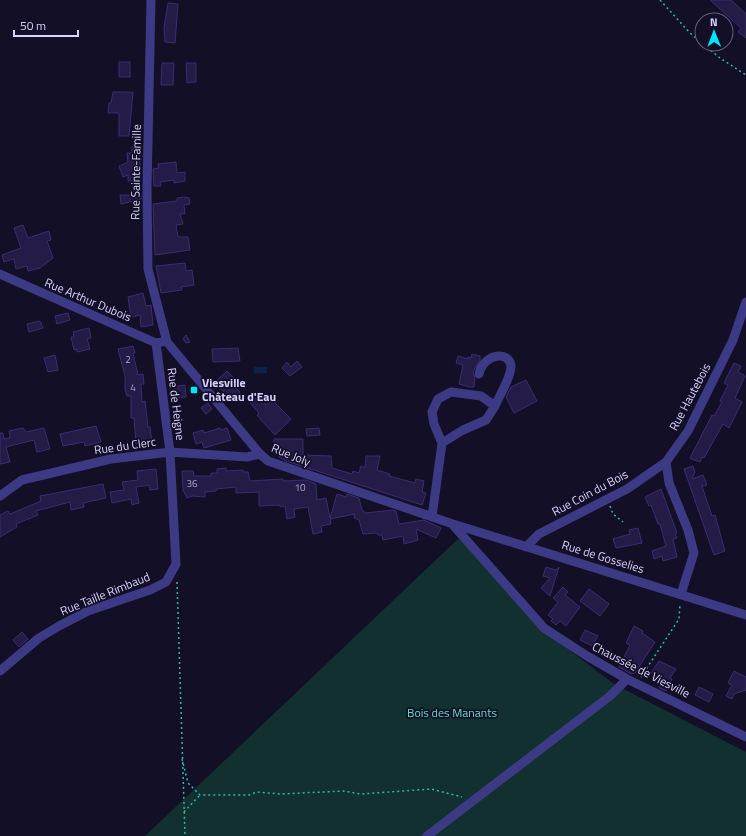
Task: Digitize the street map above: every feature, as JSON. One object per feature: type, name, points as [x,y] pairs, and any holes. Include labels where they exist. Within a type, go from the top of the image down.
[{"type":"street","name":"Rue Sainte-Famille","points":[[152,0],[147,189],[148,269],[167,342]]},
{"type":"street","name":"Rue Arthur Dubois","points":[[0,274],[156,343],[167,342]]},
{"type":"street","name":"Rue Hautebois","points":[[666,462],[688,431],[733,340],[746,302]]},
{"type":"street","name":"Rue Joly","points":[[167,342],[260,454],[268,461],[453,524]]},
{"type":"street","name":"Rue de Heigne","points":[[156,343],[170,452],[176,564]]},
{"type":"street","points":[[442,443],[463,430],[486,420],[495,406],[510,373],[511,365],[504,357],[497,356],[488,359],[481,367],[479,374]]},
{"type":"street","points":[[432,517],[442,443],[434,424],[432,412],[438,399],[451,392],[482,396],[495,406]]},
{"type":"street","name":"Rue du Clerc","points":[[0,496],[22,480],[41,474],[111,459],[170,452],[247,457],[260,454]]},
{"type":"street","name":"Rue Coin du Bois","points":[[526,547],[539,534],[626,489],[666,462]]},
{"type":"street","points":[[666,462],[669,483],[688,530],[694,553],[681,594]]},
{"type":"street","name":"Rue de Gosselies","points":[[453,524],[746,615]]},
{"type":"street","name":"Chaussée de Viesville","points":[[453,524],[544,628],[587,656],[636,684],[746,737]]},
{"type":"street","name":"Rue Taille Rimbaud","points":[[0,672],[39,638],[59,626],[88,611],[150,590],[166,582],[176,564]]},
{"type":"street","points":[[427,836],[610,696],[627,679]]},
{"type":"path","points":[[660,0],[694,37]]},
{"type":"path","points":[[712,52],[746,75]]},
{"type":"path","points":[[608,499],[613,514],[623,522]]},
{"type":"path","points":[[176,579],[185,836]]},
{"type":"path","points":[[636,684],[679,618],[681,594]]},
{"type":"path","points":[[182,759],[188,783],[200,795],[249,795],[257,792],[281,794],[343,791],[361,794],[431,790],[474,800]]},
{"type":"path","points":[[184,812],[200,795]]},
{"type":"green space","name":"Bois des Manants","points":[[459,538],[538,626],[614,684],[746,752],[746,836],[145,836]]},
{"type":"water","points":[[254,367],[267,367],[267,373],[254,374]]},
{"type":"building","points":[[710,0],[731,0],[746,14],[746,38],[738,32],[741,28],[734,22],[734,12],[723,12]]},
{"type":"building","points":[[168,3],[178,4],[175,43],[165,42],[164,28]]},
{"type":"building","points":[[119,62],[130,62],[130,77],[119,77]]},
{"type":"building","points":[[162,63],[174,63],[173,85],[161,85]]},
{"type":"building","points":[[186,63],[196,63],[196,82],[187,83]]},
{"type":"building","points":[[113,92],[133,92],[129,136],[119,136],[119,113],[108,113],[109,103],[111,103]]},
{"type":"building","points":[[140,146],[140,181],[128,181],[128,175],[123,177],[119,166],[128,162],[127,153],[132,153],[132,147]]},
{"type":"building","points":[[176,162],[177,173],[185,172],[185,181],[174,183],[174,180],[160,182],[161,186],[154,186],[153,169],[159,168],[158,164]]},
{"type":"building","points":[[120,195],[141,195],[141,199],[121,204]]},
{"type":"building","points":[[177,198],[189,198],[190,204],[184,205],[185,214],[180,214],[183,224],[176,225],[178,237],[188,237],[190,250],[155,255],[153,204],[177,201]]},
{"type":"building","points":[[23,225],[28,238],[49,231],[51,240],[47,241],[53,258],[40,268],[28,271],[27,266],[16,269],[14,259],[4,262],[2,255],[21,248],[14,228]]},
{"type":"building","points":[[185,263],[186,271],[192,270],[194,285],[181,287],[182,290],[161,293],[156,266]]},
{"type":"building","points":[[143,293],[146,306],[151,305],[153,325],[141,327],[140,315],[131,317],[128,297]]},
{"type":"building","points":[[68,313],[70,320],[57,324],[55,316]]},
{"type":"building","points":[[40,321],[43,328],[29,332],[27,324]]},
{"type":"building","points":[[89,328],[91,338],[87,339],[90,349],[77,352],[77,349],[74,350],[71,337],[74,337],[73,332]]},
{"type":"building","points":[[186,335],[190,342],[186,343],[183,339]]},
{"type":"building","points":[[133,346],[138,375],[143,374],[144,384],[141,384],[142,402],[145,401],[148,427],[150,427],[152,443],[136,444],[134,418],[131,418],[131,396],[127,396],[125,390],[125,376],[118,349]]},
{"type":"building","points":[[238,348],[240,361],[213,362],[212,349]]},
{"type":"building","points":[[472,354],[480,356],[480,360],[473,372],[475,379],[474,387],[469,387],[459,384],[463,365],[456,363],[458,356],[468,359],[468,357],[471,358]]},
{"type":"building","points":[[55,355],[58,370],[48,372],[44,358]]},
{"type":"building","points":[[297,361],[302,367],[290,376],[282,368],[287,362],[291,367]]},
{"type":"building","points":[[734,363],[741,366],[738,372],[745,376],[735,398],[742,402],[729,428],[723,424],[704,458],[702,457],[700,462],[694,460],[690,458],[712,415],[714,416],[722,402],[720,401],[728,385],[724,383]]},
{"type":"building","points":[[227,371],[235,379],[231,383],[240,392],[231,400],[215,382]]},
{"type":"building","points":[[526,380],[537,401],[514,413],[506,397],[511,387]]},
{"type":"building","points":[[185,385],[186,397],[171,398],[170,387]]},
{"type":"building","points":[[258,396],[266,405],[272,400],[291,419],[275,435],[257,415],[259,413],[250,403]]},
{"type":"building","points":[[208,403],[212,409],[206,414],[201,408]]},
{"type":"building","points":[[96,426],[101,442],[85,446],[84,442],[63,446],[60,434]]},
{"type":"building","points":[[23,428],[26,432],[44,428],[50,449],[37,452],[34,440],[6,447],[10,462],[0,464],[0,433],[3,433],[4,439],[10,438],[9,431]]},
{"type":"building","points":[[220,428],[221,430],[227,428],[231,440],[204,448],[202,442],[196,444],[193,433],[203,430],[204,433]]},
{"type":"building","points":[[319,428],[320,435],[307,436],[306,429]]},
{"type":"building","points":[[274,439],[303,439],[303,455],[331,456],[332,468],[352,474],[353,471],[359,473],[361,466],[365,468],[366,456],[380,456],[377,470],[390,474],[389,476],[415,483],[416,479],[424,481],[422,492],[426,493],[422,505],[286,461],[279,457],[278,453],[274,453]]},
{"type":"building","points":[[693,466],[695,472],[692,479],[703,475],[707,485],[702,486],[712,516],[715,515],[725,551],[714,555],[684,469]]},
{"type":"building","points":[[226,468],[226,471],[243,470],[243,472],[248,472],[250,481],[283,479],[283,481],[306,480],[316,484],[317,500],[326,498],[330,518],[337,494],[346,497],[347,494],[359,498],[362,510],[366,513],[392,510],[396,511],[399,524],[424,520],[441,528],[436,538],[416,529],[418,540],[404,544],[403,536],[383,540],[382,535],[378,535],[377,533],[363,534],[359,520],[354,518],[355,514],[330,519],[331,524],[321,526],[322,532],[313,534],[308,507],[294,509],[295,517],[287,519],[285,506],[259,506],[259,492],[236,493],[236,487],[216,489],[216,491],[205,492],[205,497],[192,496],[187,498],[183,490],[182,471],[193,471],[194,476],[211,476],[211,473],[217,473],[217,469]]},
{"type":"building","points":[[156,469],[158,489],[150,490],[149,485],[136,487],[139,503],[132,505],[131,499],[112,503],[110,492],[124,490],[122,482],[138,480],[137,471]]},
{"type":"building","points":[[103,484],[106,498],[83,503],[84,507],[71,510],[70,502],[36,511],[38,515],[16,524],[17,527],[0,537],[0,515],[8,511],[10,514],[41,501],[40,496]]},
{"type":"building","points":[[661,489],[677,533],[675,534],[677,538],[673,539],[677,557],[663,561],[662,556],[654,559],[652,551],[666,546],[660,524],[658,524],[651,505],[649,506],[645,497]]},
{"type":"building","points":[[638,528],[642,543],[616,548],[613,539],[630,534],[629,530]]},
{"type":"building","points":[[546,567],[556,570],[559,567],[550,596],[541,588],[550,578],[543,576]]},
{"type":"building","points":[[563,587],[568,592],[565,595],[580,607],[566,626],[560,621],[556,625],[551,621],[553,619],[548,615],[558,602],[553,598]]},
{"type":"building","points":[[589,589],[609,604],[600,616],[580,601]]},
{"type":"building","points":[[634,626],[643,631],[642,633],[655,642],[635,673],[631,674],[619,667],[630,645],[626,643]]},
{"type":"building","points":[[585,630],[598,636],[592,646],[580,640]]},
{"type":"building","points":[[22,632],[28,639],[19,647],[13,640]]},
{"type":"building","points":[[659,661],[676,669],[670,678],[672,679],[666,691],[659,688],[663,680],[651,673]]},
{"type":"building","points":[[734,671],[746,677],[746,690],[734,694],[732,699],[726,696],[732,685],[728,683]]},
{"type":"building","points":[[699,687],[713,694],[709,702],[695,695]]},
{"type":"place","name":"Viesville Château d'Eau","points":[[194,390]]}]
